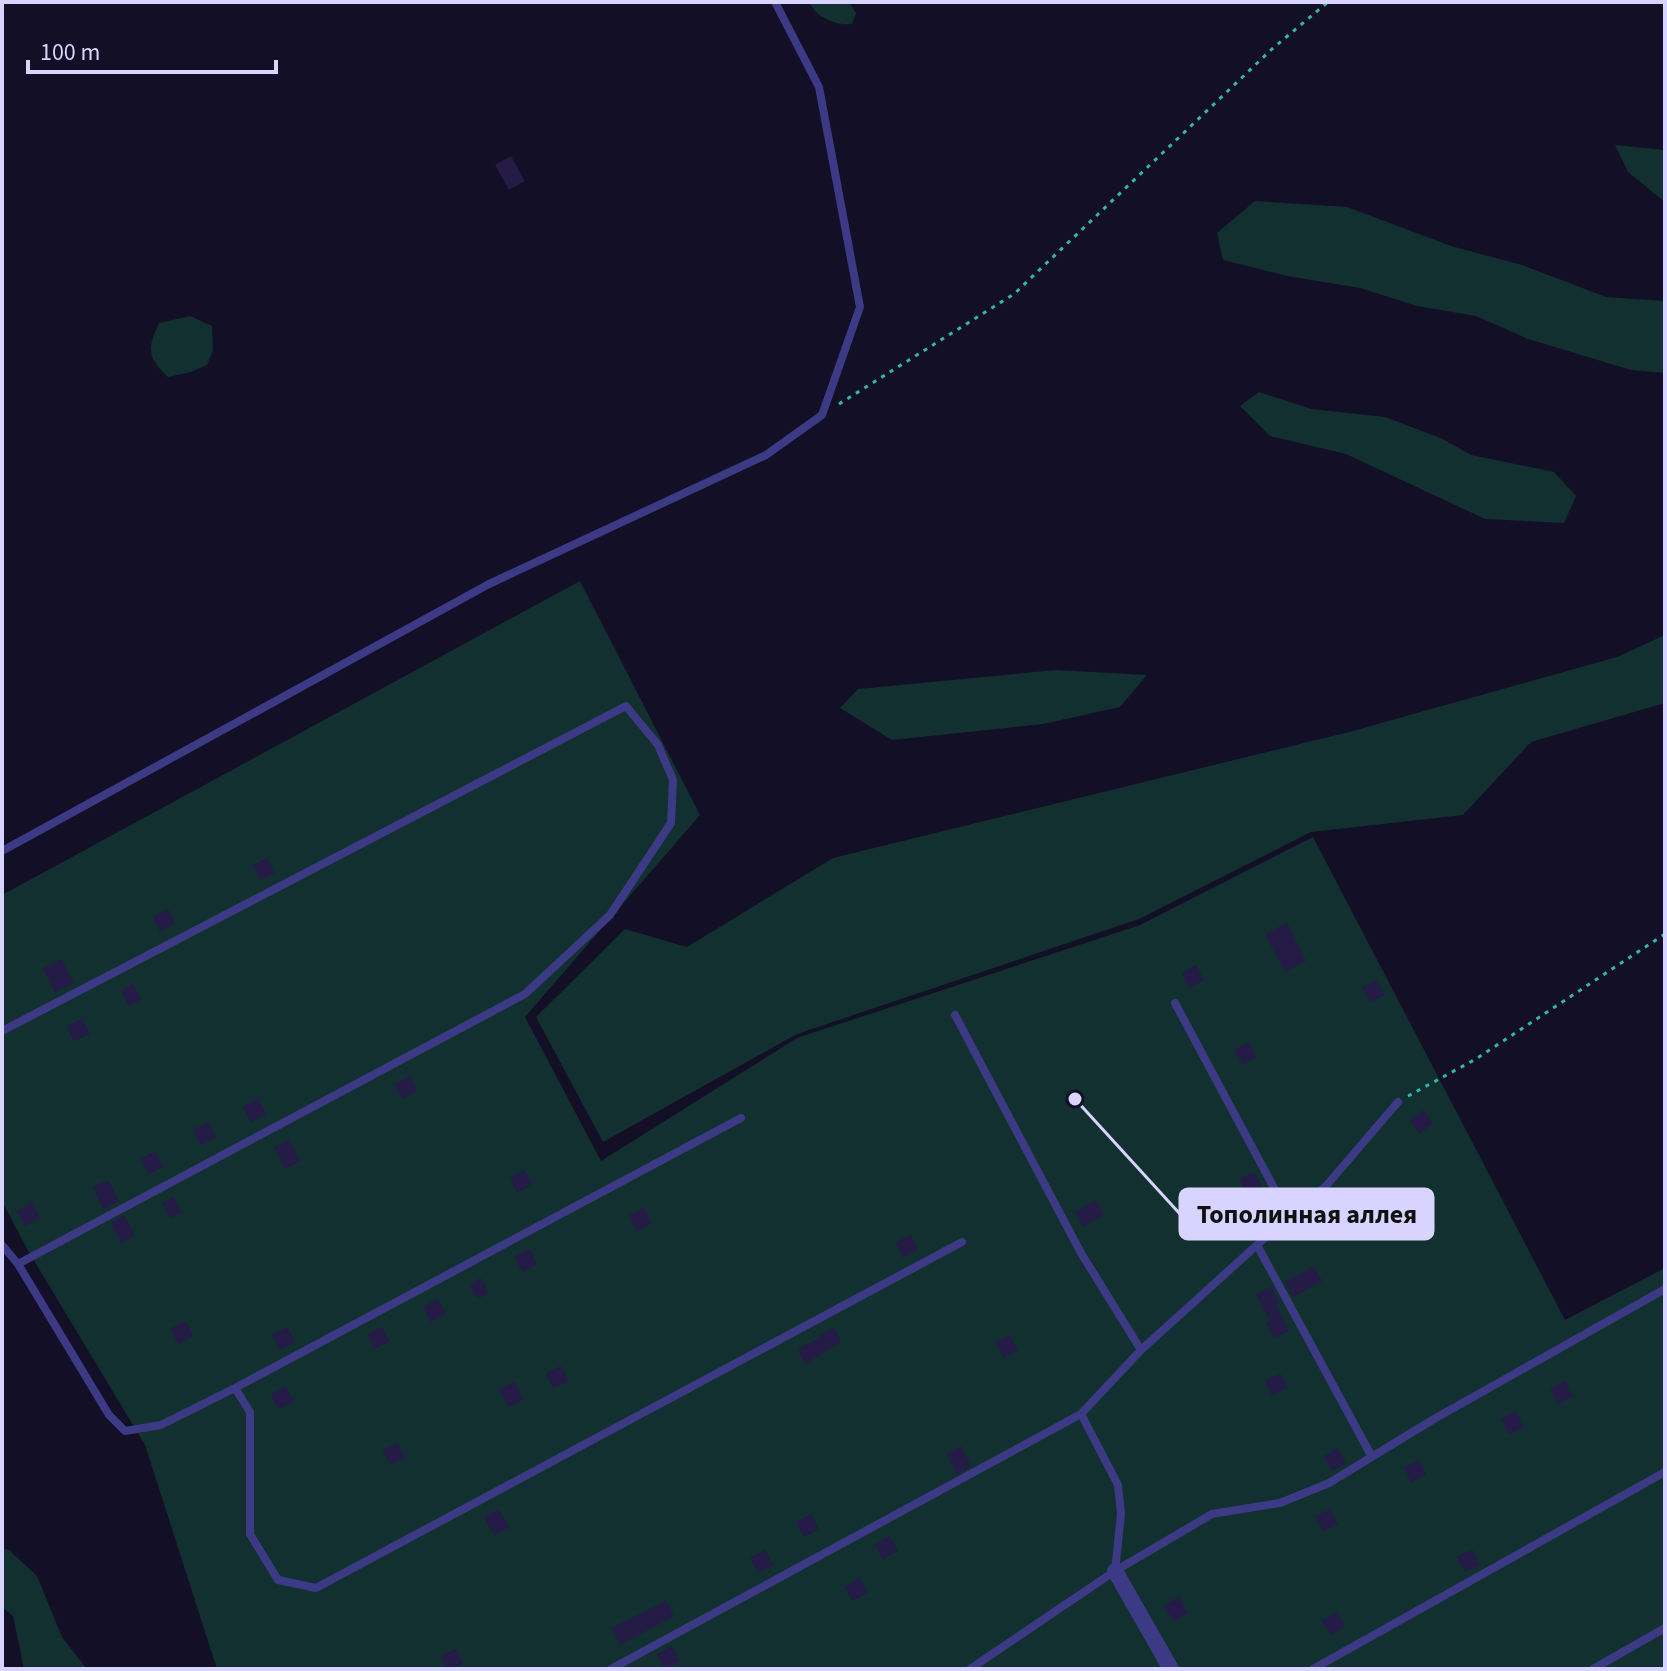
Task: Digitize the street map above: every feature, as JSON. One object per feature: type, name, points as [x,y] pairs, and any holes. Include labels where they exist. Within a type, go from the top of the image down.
[{"type":"street","points":[[1115,1571],[1171,1669]]},
{"type":"lane","points":[[2,851],[489,584],[766,455],[822,415],[860,307],[819,87],[775,2]]},
{"type":"lane","points":[[2,1031],[626,706],[658,745],[673,780],[671,823],[610,915],[525,994],[18,1264]]},
{"type":"lane","points":[[1175,1003],[1289,1216]]},
{"type":"lane","points":[[955,1015],[1081,1253],[1141,1350]]},
{"type":"lane","points":[[611,1669],[625,1666],[1081,1414],[1141,1350],[1326,1186],[1398,1102]]},
{"type":"lane","points":[[2,1245],[18,1264],[109,1415],[125,1431],[161,1425],[741,1118]]},
{"type":"lane","points":[[235,1388],[250,1412],[250,1534],[278,1580],[316,1588],[962,1242]]},
{"type":"lane","points":[[1257,1245],[1372,1457]]},
{"type":"lane","points":[[970,1669],[1115,1571],[1212,1514],[1280,1503],[1329,1483],[1665,1289]]},
{"type":"lane","points":[[1081,1414],[1118,1485],[1121,1514],[1115,1571]]},
{"type":"lane","points":[[1313,1669],[1665,1472]]},
{"type":"lane","points":[[1593,1669],[1665,1628]]},
{"type":"path","points":[[822,415],[1014,294],[1272,49],[1328,2]]},
{"type":"path","points":[[1398,1102],[1476,1059],[1665,934]]},
{"type":"green space","points":[[809,2],[849,2],[856,13],[852,24],[839,24],[827,19],[816,12]]},
{"type":"green space","points":[[1615,145],[1665,150],[1665,202],[1628,172]]},
{"type":"green space","points":[[1255,201],[1347,207],[1451,246],[1522,265],[1606,297],[1665,301],[1665,373],[1631,370],[1528,339],[1476,316],[1417,306],[1360,288],[1287,276],[1223,260],[1217,233]]},
{"type":"green space","points":[[190,316],[212,326],[213,350],[207,365],[168,377],[156,364],[151,352],[155,332],[159,323]]},
{"type":"green space","points":[[1259,392],[1311,409],[1385,417],[1443,439],[1471,455],[1554,472],[1576,496],[1564,523],[1485,519],[1346,454],[1270,436],[1240,406]]},
{"type":"green space","points":[[580,581],[700,815],[525,1017],[601,1161],[797,1038],[1140,925],[1313,837],[1565,1320],[1665,1268],[1665,1669],[217,1669],[145,1445],[27,1249],[2,1201],[2,895]]},
{"type":"green space","points":[[1665,635],[1665,703],[1531,742],[1463,815],[1311,832],[1139,919],[797,1034],[603,1142],[536,1017],[625,929],[687,947],[833,858],[1349,732],[1617,657]]},
{"type":"green space","points":[[1056,670],[1147,675],[1120,707],[1043,724],[892,740],[840,708],[858,689]]},
{"type":"green space","points":[[2,1548],[9,1550],[37,1576],[62,1637],[87,1669],[24,1669],[13,1616],[2,1607]]},
{"type":"building","points":[[511,156],[525,181],[509,190],[495,165]]},
{"type":"building","points":[[268,858],[275,873],[260,880],[253,865]]},
{"type":"building","points":[[168,909],[175,924],[160,932],[153,916]]},
{"type":"building","points":[[1287,923],[1306,961],[1285,972],[1265,934]]},
{"type":"building","points":[[61,959],[74,983],[55,992],[43,968]]},
{"type":"building","points":[[1196,965],[1204,980],[1189,988],[1182,973]]},
{"type":"building","points":[[1377,980],[1385,995],[1370,1002],[1362,987]]},
{"type":"building","points":[[133,984],[141,999],[129,1006],[121,991]]},
{"type":"building","points":[[82,1019],[90,1034],[74,1041],[67,1026]]},
{"type":"building","points":[[1249,1042],[1257,1057],[1242,1065],[1234,1050]]},
{"type":"building","points":[[410,1076],[417,1091],[402,1099],[395,1084]]},
{"type":"building","points":[[258,1099],[266,1114],[251,1122],[243,1107]]},
{"type":"building","points":[[1424,1110],[1433,1124],[1419,1134],[1410,1120]]},
{"type":"building","points":[[208,1122],[216,1137],[201,1145],[193,1130]]},
{"type":"building","points":[[289,1140],[300,1161],[285,1169],[274,1147]]},
{"type":"building","points":[[156,1151],[163,1167],[148,1174],[141,1159]]},
{"type":"building","points":[[525,1170],[532,1185],[517,1193],[510,1177]]},
{"type":"building","points":[[1254,1172],[1262,1186],[1247,1194],[1239,1179]]},
{"type":"building","points":[[108,1180],[119,1201],[104,1210],[93,1187]]},
{"type":"building","points":[[174,1197],[181,1213],[170,1218],[162,1203]]},
{"type":"building","points":[[1096,1200],[1104,1215],[1083,1227],[1075,1212]]},
{"type":"building","points":[[32,1203],[40,1218],[25,1226],[17,1211]]},
{"type":"building","points":[[644,1208],[652,1223],[637,1231],[629,1215]]},
{"type":"building","points":[[124,1215],[135,1236],[121,1243],[111,1223]]},
{"type":"building","points":[[911,1235],[918,1250],[903,1258],[896,1242]]},
{"type":"building","points":[[530,1249],[537,1264],[522,1272],[514,1256]]},
{"type":"building","points":[[1314,1266],[1322,1281],[1293,1297],[1285,1282]]},
{"type":"building","points":[[481,1278],[489,1293],[477,1299],[470,1284]]},
{"type":"building","points":[[1271,1287],[1289,1331],[1274,1338],[1266,1323],[1270,1321],[1256,1294]]},
{"type":"building","points":[[438,1299],[446,1314],[431,1322],[423,1307]]},
{"type":"building","points":[[186,1321],[193,1336],[178,1344],[170,1328]]},
{"type":"building","points":[[288,1327],[295,1342],[280,1350],[272,1335]]},
{"type":"building","points":[[382,1327],[389,1342],[374,1349],[367,1334]]},
{"type":"building","points":[[834,1327],[841,1342],[805,1364],[797,1349]]},
{"type":"building","points":[[1010,1335],[1018,1350],[1003,1358],[995,1342]]},
{"type":"building","points":[[561,1366],[569,1381],[553,1388],[546,1373]]},
{"type":"building","points":[[1280,1373],[1288,1388],[1272,1396],[1265,1381]]},
{"type":"building","points":[[1565,1381],[1573,1396],[1558,1404],[1550,1389]]},
{"type":"building","points":[[515,1382],[523,1400],[508,1407],[499,1389]]},
{"type":"building","points":[[286,1386],[294,1402],[278,1409],[271,1394]]},
{"type":"building","points":[[1516,1411],[1524,1427],[1509,1434],[1501,1419]]},
{"type":"building","points":[[397,1443],[405,1458],[390,1465],[382,1450]]},
{"type":"building","points":[[961,1446],[971,1466],[957,1474],[946,1454]]},
{"type":"building","points":[[1338,1448],[1346,1464],[1331,1471],[1324,1456]]},
{"type":"building","points":[[1419,1460],[1426,1475],[1411,1482],[1404,1467]]},
{"type":"building","points":[[499,1509],[509,1527],[494,1535],[484,1517]]},
{"type":"building","points":[[1330,1509],[1338,1524],[1323,1532],[1315,1517]]},
{"type":"building","points":[[811,1514],[819,1529],[804,1537],[796,1522]]},
{"type":"building","points":[[890,1536],[898,1551],[883,1559],[875,1544]]},
{"type":"building","points":[[1472,1549],[1480,1565],[1465,1572],[1457,1557]]},
{"type":"building","points":[[765,1550],[773,1565],[758,1573],[750,1558]]},
{"type":"building","points":[[860,1578],[868,1593],[852,1601],[845,1586]]},
{"type":"building","points":[[1179,1596],[1188,1613],[1174,1622],[1164,1606]]},
{"type":"building","points":[[666,1601],[674,1616],[620,1645],[611,1628]]},
{"type":"building","points":[[1337,1612],[1345,1627],[1330,1635],[1322,1620]]},
{"type":"building","points":[[672,1646],[680,1661],[665,1669],[657,1654]]},
{"type":"building","points":[[455,1649],[463,1664],[447,1669],[440,1657]]},
{"type":"place","name":"Тополинная аллея","points":[[1075,1099]]}]
